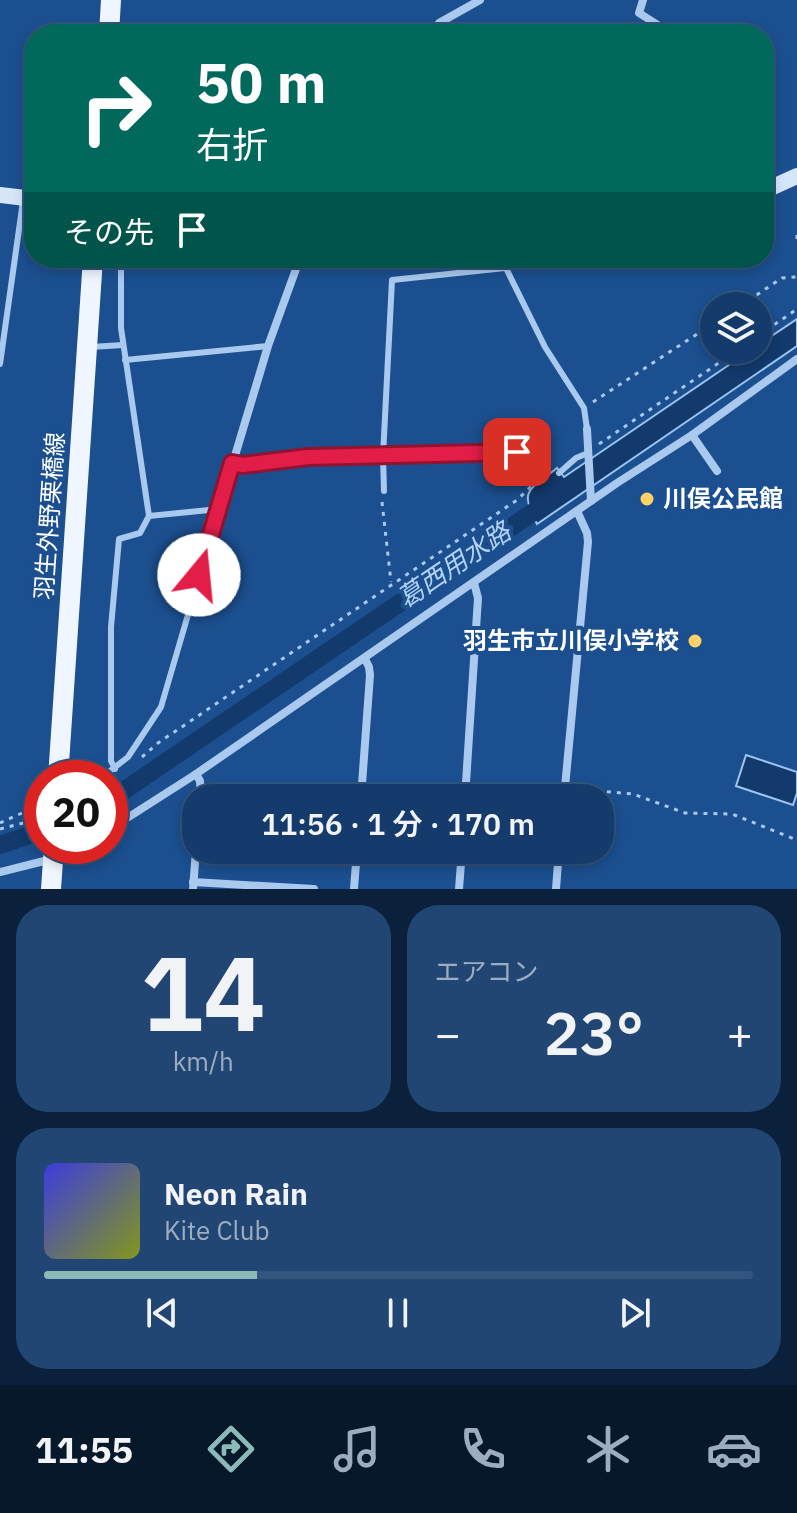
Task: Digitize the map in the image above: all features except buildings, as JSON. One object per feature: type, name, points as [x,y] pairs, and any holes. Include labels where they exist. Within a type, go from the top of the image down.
[{"type":"main road","points":[[110,24],[111,0]]},
{"type":"main road","name":"羽生外野栗橋線","points":[[59,760],[92,268]]},
{"type":"main road","points":[[51,889],[52,864]]},
{"type":"street","points":[[439,24],[480,0]]},
{"type":"street","points":[[643,0],[639,13],[656,24]]},
{"type":"street","points":[[774,186],[797,176]]},
{"type":"street","points":[[0,195],[24,198]]},
{"type":"street","points":[[219,509],[268,346],[296,268]]},
{"type":"street","points":[[128,817],[692,435],[797,359]]},
{"type":"street","points":[[587,429],[591,501]]},
{"type":"street","points":[[692,435],[717,471]]},
{"type":"street","points":[[565,784],[588,542],[577,511]]},
{"type":"street","points":[[466,784],[478,598],[474,583]]},
{"type":"street","points":[[362,784],[370,675],[365,659]]},
{"type":"street","points":[[196,774],[200,784]]},
{"type":"street","points":[[0,872],[24,863]]},
{"type":"street","points":[[195,864],[193,885],[314,889]]},
{"type":"street","points":[[354,889],[356,864]]},
{"type":"street","points":[[459,889],[461,864]]},
{"type":"street","points":[[556,889],[558,864]]},
{"type":"lane","points":[[0,364],[24,227]]},
{"type":"lane","points":[[111,760],[111,627],[119,539],[140,533],[149,516],[123,345],[121,268]]},
{"type":"lane","points":[[384,491],[392,280],[505,268],[545,347],[584,408],[587,429]]},
{"type":"lane","points":[[87,347],[123,345]]},
{"type":"lane","points":[[125,360],[268,346]]},
{"type":"lane","points":[[232,463],[243,465],[308,457],[517,452]]},
{"type":"lane","points":[[559,473],[576,458],[588,454]]},
{"type":"lane","points":[[124,760],[161,707],[219,509],[149,516]]},
{"type":"path","points":[[797,235],[797,241]]},
{"type":"path","points":[[761,292],[782,278],[797,277]]},
{"type":"path","points":[[772,326],[797,309]]},
{"type":"path","points":[[584,408],[700,332]]},
{"type":"path","points":[[596,445],[717,364]]},
{"type":"path","points":[[136,764],[158,743],[517,500],[550,469]]},
{"type":"path","points":[[384,491],[381,496],[392,583]]},
{"type":"path","points":[[614,792],[633,794],[685,813],[732,814],[797,840]]},
{"type":"path","points":[[0,826],[24,813]]},
{"type":"path","points":[[0,826],[24,822]]},
{"type":"water","points":[[797,319],[797,346],[772,363],[772,336]]},
{"type":"water","points":[[730,364],[771,364],[537,524],[528,504],[530,491],[557,468],[564,477]]},
{"type":"water","points":[[746,755],[797,772],[797,793],[793,805],[736,786]]},
{"type":"waterway","name":"葛西用水路","points":[[128,788],[551,500]]},
{"type":"waterway","name":"葛西用水路","points":[[0,845],[24,837]]},
{"type":"place","name":"川俣公民館","points":[[647,499]]},
{"type":"place","name":"羽生市立川俣小学校","points":[[695,641]]},
{"type":"route","points":[[199,575],[232,463],[243,465],[308,457],[517,452]]}]
